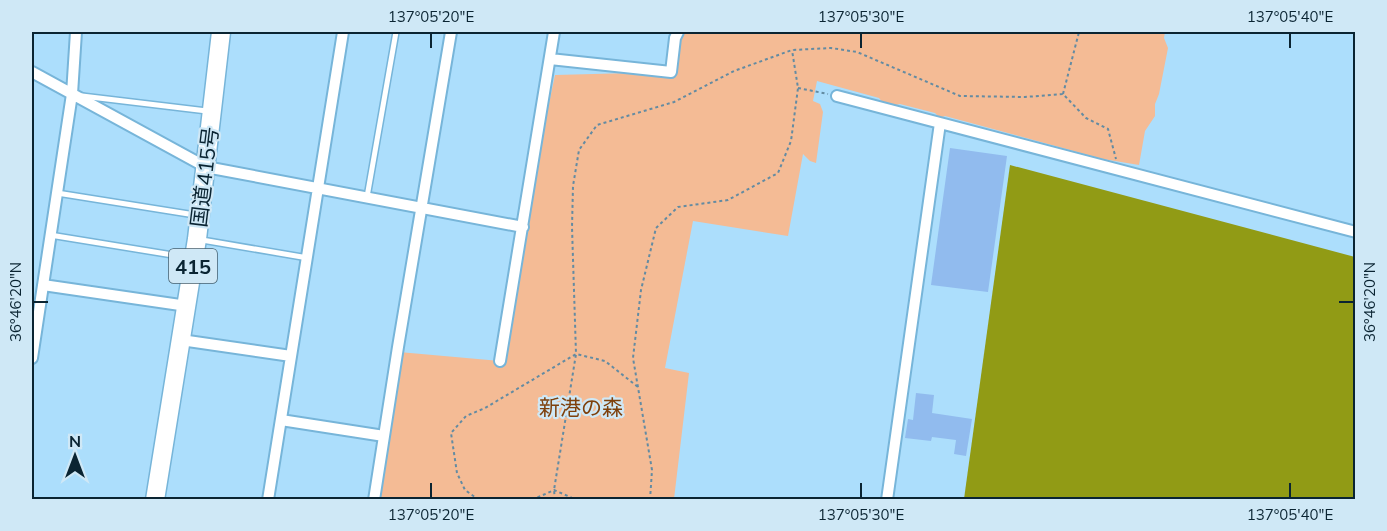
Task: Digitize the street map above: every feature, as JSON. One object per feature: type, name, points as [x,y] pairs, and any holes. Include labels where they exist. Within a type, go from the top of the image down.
[{"type":"highway","name":"国道415号","points":[[155,500],[197,239],[221,32]]},
{"type":"street","points":[[32,358],[72,94],[76,32]]},
{"type":"street","points":[[268,500],[343,32]]},
{"type":"street","points":[[374,500],[451,32]]},
{"type":"street","points":[[500,361],[554,32]]},
{"type":"street","points":[[550,59],[671,72],[678,32]]},
{"type":"street","points":[[32,72],[206,167],[523,227]]},
{"type":"street","points":[[837,96],[1356,232]]},
{"type":"street","points":[[887,500],[940,123]]},
{"type":"street","points":[[43,285],[187,306]]},
{"type":"street","points":[[181,340],[291,356]]},
{"type":"street","points":[[281,420],[384,436]]},
{"type":"lane","points":[[367,198],[396,32]]},
{"type":"lane","points":[[72,94],[212,112]]},
{"type":"lane","points":[[57,193],[200,216]]},
{"type":"lane","points":[[50,235],[194,258]]},
{"type":"lane","points":[[197,239],[308,258]]},
{"type":"path","points":[[1063,94],[1079,32]]},
{"type":"path","points":[[555,500],[554,490],[576,354],[573,186],[579,150],[597,125],[674,102],[734,71],[792,50],[831,48],[857,52],[960,96],[1025,97],[1063,94]]},
{"type":"path","points":[[650,500],[652,470],[633,358],[641,290],[656,228],[678,207],[728,200],[778,173],[791,141],[798,88],[792,50]]},
{"type":"path","points":[[798,88],[837,96]]},
{"type":"path","points":[[1063,94],[1086,118],[1108,129],[1119,170]]},
{"type":"path","points":[[479,500],[465,490],[457,473],[451,433],[466,416],[485,408],[576,354],[604,361],[638,387]]},
{"type":"path","points":[[532,500],[554,490],[577,500]]},
{"type":"green space","name":"新港の森","points":[[678,32],[1165,32],[1164,38],[1168,48],[1155,104],[1155,116],[1145,131],[1139,165],[1103,159],[945,116],[940,118],[935,113],[900,104],[883,103],[879,98],[817,81],[813,101],[820,104],[823,112],[816,163],[803,154],[788,236],[693,221],[665,368],[689,373],[674,499],[375,500],[399,352],[500,361],[523,227],[555,75],[670,72]]},
{"type":"shaded area","points":[[1010,165],[1355,257],[1355,499],[964,499]]},
{"type":"building","points":[[950,148],[1007,156],[988,292],[931,285]]},
{"type":"building","points":[[916,393],[934,395],[932,413],[972,419],[966,456],[954,454],[956,440],[932,437],[931,441],[905,438],[908,419],[913,420]]}]
